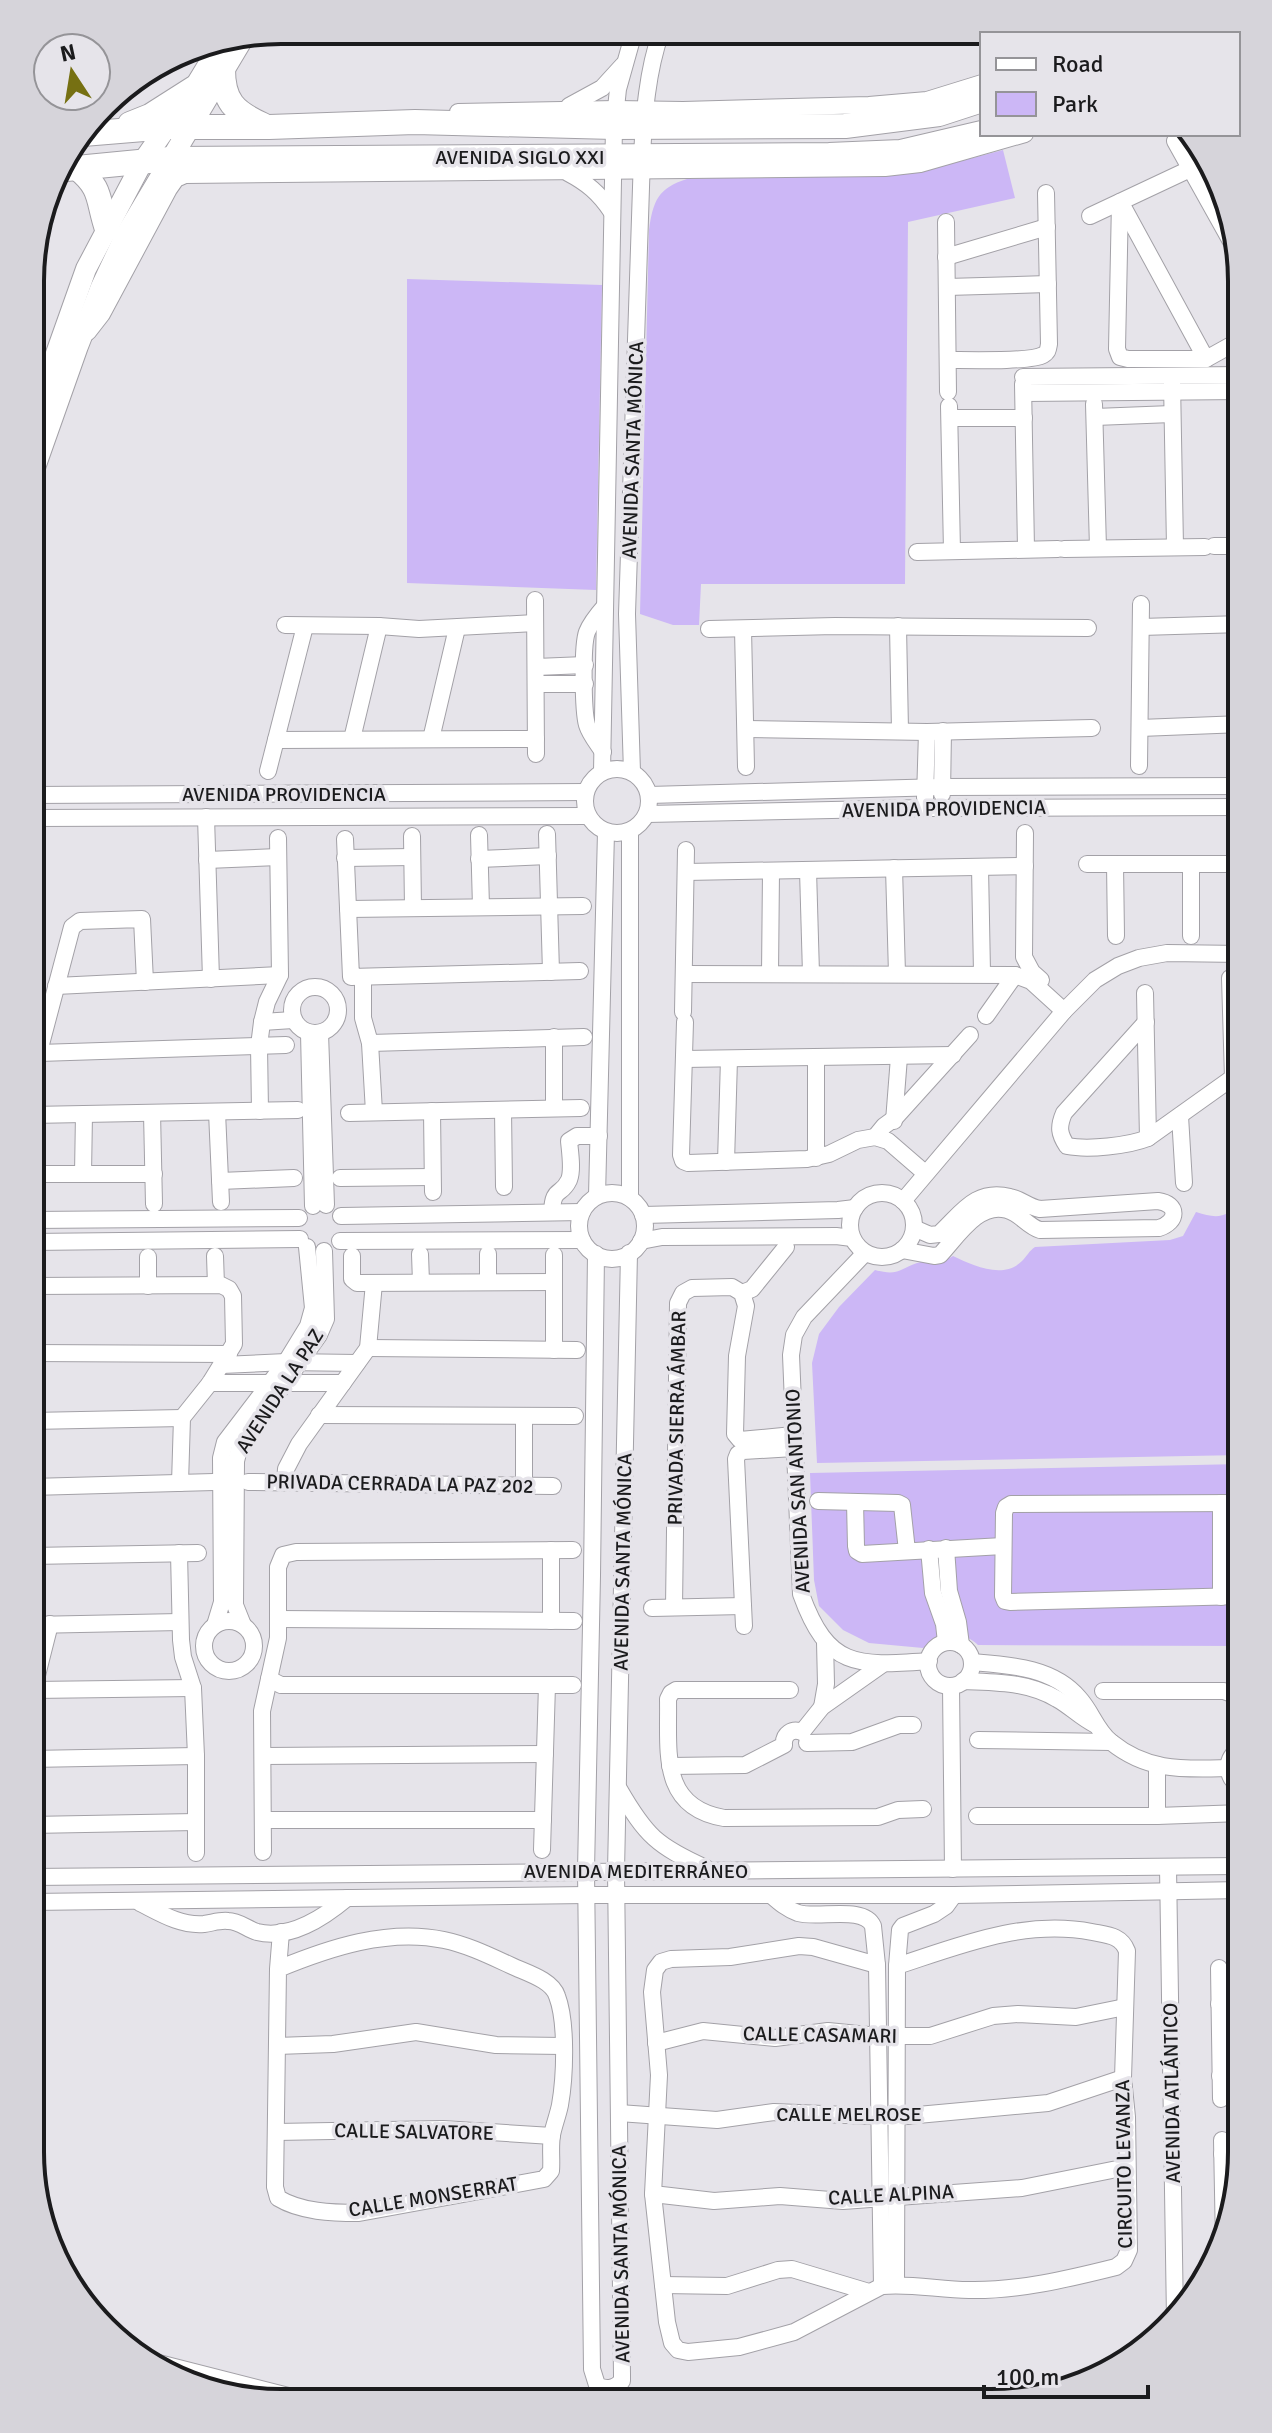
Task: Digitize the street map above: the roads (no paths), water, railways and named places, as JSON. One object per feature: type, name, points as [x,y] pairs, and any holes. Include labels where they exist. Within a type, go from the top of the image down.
[{"type":"highway","points":[[223,69],[229,102],[242,114],[269,127]]},
{"type":"highway","points":[[96,133],[150,116],[194,88]]},
{"type":"highway","name":"AVENIDA SIGLO XXI","points":[[96,134],[179,127],[615,118],[751,117],[845,126],[939,114],[980,101]]},
{"type":"highway","name":"AVENIDA SIGLO XXI","points":[[72,168],[170,159],[220,166],[439,164],[536,156],[613,164],[829,155],[903,159],[980,134]]},
{"type":"highway","points":[[536,156],[563,170]]},
{"type":"highway","points":[[71,171],[91,180],[97,189],[107,229]]},
{"type":"main road","points":[[44,402],[86,269],[143,161],[179,127],[236,49]]},
{"type":"main road","points":[[44,411],[78,346],[125,236],[170,159],[194,88],[215,54]]},
{"type":"street","name":"AVENIDA SANTA MÓNICA","points":[[602,772],[611,211],[615,118],[630,44]]},
{"type":"street","name":"AVENIDA SANTA MÓNICA","points":[[632,772],[627,614],[640,211],[644,118],[658,44]]},
{"type":"street","points":[[558,110],[582,101],[602,88],[624,64]]},
{"type":"street","points":[[649,84],[663,98],[683,110]]},
{"type":"street","name":"AVENIDA SIGLO XXI","points":[[644,118],[683,110],[751,117],[927,100],[980,84]]},
{"type":"street","name":"AVENIDA SIGLO XXI","points":[[415,122],[441,112],[558,110],[615,118]]},
{"type":"street","name":"AVENIDA SIGLO XXI","points":[[642,163],[673,169],[788,170],[903,159],[1015,136]]},
{"type":"street","points":[[1175,141],[1221,223]]},
{"type":"street","name":"AVENIDA SIGLO XXI","points":[[78,346],[102,314],[176,179],[185,175],[220,166],[334,172],[439,164],[563,170],[613,164]]},
{"type":"street","points":[[640,211],[659,176],[673,169]]},
{"type":"street","points":[[1090,216],[1190,169]]},
{"type":"street","points":[[563,170],[599,193],[611,211]]},
{"type":"street","points":[[948,360],[1040,357],[1047,351],[1046,193]]},
{"type":"street","points":[[1120,202],[1117,349],[1120,357],[1206,359],[1228,347]]},
{"type":"street","points":[[1120,202],[1206,359]]},
{"type":"street","points":[[946,222],[952,551]]},
{"type":"street","points":[[946,257],[1047,227]]},
{"type":"street","points":[[947,287],[1048,284]]},
{"type":"street","points":[[1023,358],[1026,549]]},
{"type":"street","points":[[609,360],[636,362]]},
{"type":"street","points":[[1172,384],[1228,377]]},
{"type":"street","points":[[1024,385],[1172,384],[1228,390]]},
{"type":"street","points":[[1172,384],[1175,547]]},
{"type":"street","points":[[949,405],[1024,418]]},
{"type":"street","points":[[1098,548],[1095,411],[1172,414]]},
{"type":"street","points":[[917,552],[1228,546]]},
{"type":"street","points":[[276,740],[431,739],[536,746],[535,600]]},
{"type":"street","points":[[1139,766],[1141,604]]},
{"type":"street","points":[[603,752],[586,721],[585,636],[590,624],[605,606]]},
{"type":"street","points":[[285,625],[419,629],[535,623]]},
{"type":"street","points":[[1141,627],[1228,624]]},
{"type":"street","points":[[268,771],[305,626]]},
{"type":"street","points":[[352,739],[379,626]]},
{"type":"street","points":[[709,629],[898,626],[1088,628]]},
{"type":"street","points":[[898,626],[900,731]]},
{"type":"street","points":[[431,739],[457,628]]},
{"type":"street","points":[[743,629],[746,767]]},
{"type":"street","points":[[536,667],[585,665]]},
{"type":"street","points":[[536,684],[585,684]]},
{"type":"street","points":[[1140,728],[1228,725]]},
{"type":"street","points":[[746,729],[935,732],[1092,728]]},
{"type":"street","points":[[933,808],[935,732]]},
{"type":"street","points":[[621,769],[632,772],[645,785],[649,795],[647,814],[630,831],[617,834],[606,832],[587,816],[585,792],[602,772],[621,769]]},
{"type":"street","name":"AVENIDA PROVIDENCIA","points":[[649,795],[934,787],[1228,786]]},
{"type":"street","name":"AVENIDA PROVIDENCIA","points":[[44,795],[585,792]]},
{"type":"street","name":"AVENIDA PROVIDENCIA","points":[[647,814],[933,808],[1228,807]]},
{"type":"street","points":[[44,818],[587,816]]},
{"type":"street","points":[[206,817],[211,979]]},
{"type":"street","points":[[630,831],[630,1198]]},
{"type":"street","points":[[597,1196],[606,832]]},
{"type":"street","points":[[1025,833],[1024,957],[1032,972],[1067,1007]]},
{"type":"street","points":[[547,834],[551,972]]},
{"type":"street","points":[[479,835],[481,907]]},
{"type":"street","points":[[412,836],[413,908]]},
{"type":"street","points":[[260,1111],[259,1046],[262,1022],[267,1002],[280,975],[278,838]]},
{"type":"street","points":[[345,839],[351,977],[580,971]]},
{"type":"street","points":[[686,850],[683,1161],[816,1158],[858,1140],[875,1137],[888,1141],[928,1169]]},
{"type":"street","points":[[479,859],[548,856]]},
{"type":"street","points":[[207,860],[278,857]]},
{"type":"street","points":[[345,858],[412,857]]},
{"type":"street","points":[[1087,864],[1228,864]]},
{"type":"street","points":[[1115,864],[1116,936]]},
{"type":"street","points":[[1191,865],[1191,936]]},
{"type":"street","points":[[686,872],[1025,866]]},
{"type":"street","points":[[980,867],[982,973]]},
{"type":"street","points":[[894,868],[897,974]]},
{"type":"street","points":[[808,870],[811,974]]},
{"type":"street","points":[[770,974],[771,871]]},
{"type":"street","points":[[348,909],[583,906]]},
{"type":"street","points":[[44,1033],[75,923],[142,919],[145,982]]},
{"type":"street","points":[[903,1201],[1067,1007],[1095,980],[1139,958],[1167,953],[1228,954]]},
{"type":"street","points":[[684,974],[1015,975],[1031,981],[1067,1007]]},
{"type":"street","points":[[56,986],[280,975]]},
{"type":"street","points":[[986,1016],[1015,975]]},
{"type":"street","points":[[363,978],[363,1018],[370,1043],[374,1112]]},
{"type":"street","points":[[321,988],[336,1001],[337,1019],[332,1026],[314,1033],[301,1030],[291,1012],[294,1001],[302,991],[321,988]]},
{"type":"street","points":[[1145,993],[1148,1138]]},
{"type":"street","points":[[336,1001],[362,1000]]},
{"type":"street","points":[[337,1019],[363,1018]]},
{"type":"street","points":[[262,1022],[293,1020]]},
{"type":"street","points":[[1146,1022],[1064,1113],[1059,1124],[1060,1136],[1067,1146],[1078,1148],[1137,1143],[1228,1081]]},
{"type":"street","points":[[314,1033],[320,1206]]},
{"type":"street","points":[[875,1137],[970,1035]]},
{"type":"street","points":[[554,1037],[554,1108]]},
{"type":"street","points":[[370,1043],[584,1037]]},
{"type":"street","points":[[44,1053],[286,1045]]},
{"type":"street","points":[[684,1059],[953,1055]]},
{"type":"street","points":[[899,1057],[893,1127],[928,1169]]},
{"type":"street","points":[[816,1058],[816,1158]]},
{"type":"street","points":[[726,1162],[729,1059]]},
{"type":"street","points":[[349,1113],[581,1108]]},
{"type":"street","points":[[44,1115],[298,1110]]},
{"type":"street","points":[[503,1110],[504,1187]]},
{"type":"street","points":[[340,1178],[432,1184],[432,1111]]},
{"type":"street","points":[[217,1112],[221,1202]]},
{"type":"street","points":[[152,1113],[154,1204]]},
{"type":"street","points":[[83,1174],[84,1114]]},
{"type":"street","points":[[1180,1116],[1184,1183]]},
{"type":"street","points":[[552,1212],[555,1193],[570,1177],[569,1141],[577,1136],[599,1136]]},
{"type":"street","points":[[44,1174],[154,1174]]},
{"type":"street","points":[[220,1181],[288,1178],[282,1197]]},
{"type":"street","points":[[608,1193],[630,1198],[643,1215],[645,1230],[641,1241],[629,1253],[610,1258],[596,1254],[582,1240],[579,1223],[582,1212],[597,1196],[608,1193]]},
{"type":"street","points":[[883,1193],[903,1201],[913,1218],[914,1228],[908,1244],[902,1250],[884,1257],[865,1253],[852,1238],[850,1217],[855,1208],[862,1200],[883,1193]]},
{"type":"street","points":[[902,1250],[940,1255],[956,1228],[967,1204],[997,1195],[1013,1197],[1029,1207],[1047,1208],[1158,1201],[1166,1202],[1174,1212],[1168,1225],[1159,1228],[1047,1230],[1031,1227],[1006,1209],[994,1209],[979,1213],[956,1228],[939,1234],[930,1235],[914,1228]]},
{"type":"street","points":[[44,1242],[304,1243],[324,1251],[340,1241],[344,1231],[341,1216],[334,1208],[320,1206],[302,1213],[297,1229],[304,1243]]},
{"type":"street","points":[[643,1215],[855,1208]]},
{"type":"street","points":[[1047,1208],[1047,1230]]},
{"type":"street","points":[[341,1216],[582,1212]]},
{"type":"street","points":[[44,1220],[299,1218]]},
{"type":"street","points":[[641,1241],[662,1237],[852,1238]]},
{"type":"street","points":[[340,1241],[582,1240]]},
{"type":"street","name":"AVENIDA LA PAZ","points":[[293,1362],[313,1308],[304,1243]]},
{"type":"street","points":[[786,1247],[752,1289],[742,1293],[746,1306],[737,1356],[735,1434],[740,1440],[793,1441]]},
{"type":"street","name":"AVENIDA LA PAZ","points":[[208,1639],[222,1602],[221,1458],[225,1442],[319,1335],[326,1319],[324,1251]]},
{"type":"street","name":"AVENIDA SANTA MÓNICA","points":[[596,1254],[586,1895],[592,2369],[597,2385],[609,2389],[622,2381],[616,1871],[629,1253]]},
{"type":"street","name":"AVENIDA SAN ANTONIO","points":[[825,1642],[810,1618],[801,1594],[791,1355],[794,1335],[804,1317],[865,1253]]},
{"type":"street","points":[[420,1254],[421,1282]]},
{"type":"street","points":[[488,1254],[488,1281]]},
{"type":"street","points":[[554,1255],[554,1350]]},
{"type":"street","points":[[215,1256],[216,1285]]},
{"type":"street","points":[[352,1256],[353,1282],[554,1282]]},
{"type":"street","points":[[148,1257],[148,1286]]},
{"type":"street","points":[[285,1482],[290,1460],[368,1348],[374,1283]]},
{"type":"street","points":[[44,1286],[216,1285],[229,1289],[233,1296],[234,1344],[210,1383],[182,1418],[180,1483]]},
{"type":"street","name":"PRIVADA SIERRA ÁMBAR","points":[[674,1607],[678,1303],[683,1293],[692,1288],[732,1287],[742,1293]]},
{"type":"street","points":[[368,1348],[577,1350]]},
{"type":"street","points":[[44,1353],[357,1363]]},
{"type":"street","name":"AVENIDA LA PAZ","points":[[247,1629],[235,1605],[236,1461],[240,1446],[278,1382]]},
{"type":"street","points":[[210,1383],[343,1383]]},
{"type":"street","points":[[319,1415],[575,1416]]},
{"type":"street","points":[[524,1416],[524,1485]]},
{"type":"street","points":[[44,1421],[182,1418]]},
{"type":"street","points":[[744,1626],[736,1459],[743,1451],[793,1441]]},
{"type":"street","points":[[44,1487],[214,1482]]},
{"type":"street","name":"PRIVADA CERRADA LA PAZ 202","points":[[248,1482],[553,1486]]},
{"type":"street","points":[[818,1501],[902,1505],[907,1551]]},
{"type":"street","points":[[855,1502],[857,1551],[862,1554],[1003,1546]]},
{"type":"street","points":[[1221,1503],[1221,1597]]},
{"type":"street","points":[[1227,1503],[1011,1504],[1004,1513],[1003,1546],[1005,1601],[1227,1597]]},
{"type":"street","points":[[937,1549],[943,1604],[958,1622],[954,1644]]},
{"type":"street","points":[[551,1550],[551,1621]]},
{"type":"street","points":[[263,1852],[262,1711],[278,1638],[278,1567],[283,1555],[573,1550]]},
{"type":"street","points":[[179,1553],[182,1648],[193,1688],[196,1853]]},
{"type":"street","points":[[44,1556],[198,1553]]},
{"type":"street","points":[[592,1576],[623,1576]]},
{"type":"street","points":[[652,1608],[743,1606]]},
{"type":"street","points":[[278,1619],[574,1621]]},
{"type":"street","points":[[182,1648],[208,1639],[222,1622],[235,1621],[261,1638],[278,1638]]},
{"type":"street","points":[[44,1624],[180,1622]]},
{"type":"street","points":[[44,1648],[50,1624]]},
{"type":"street","points":[[247,1629],[254,1649],[248,1663]]},
{"type":"street","points":[[208,1639],[210,1662],[224,1670],[241,1668],[258,1660],[273,1662]]},
{"type":"street","points":[[825,1642],[843,1656],[863,1663],[929,1661]]},
{"type":"street","points":[[670,1766],[745,1765],[784,1745],[790,1752],[802,1750],[804,1737],[822,1707],[826,1684],[825,1642]]},
{"type":"street","points":[[954,1644],[933,1651],[929,1661],[934,1679],[957,1683],[1004,1682],[1031,1688],[1058,1699],[1095,1725]]},
{"type":"street","points":[[954,1644],[970,1655],[972,1662],[970,1673],[957,1683]]},
{"type":"street","points":[[972,1662],[1010,1665],[1042,1673],[1063,1684],[1078,1696],[1095,1725],[1111,1742],[1138,1759],[1172,1769],[1227,1768]]},
{"type":"street","points":[[822,1707],[883,1664]]},
{"type":"street","points":[[269,1679],[281,1685],[573,1685]]},
{"type":"street","points":[[953,1869],[957,1683]]},
{"type":"street","points":[[542,1850],[547,1685]]},
{"type":"street","points":[[44,1694],[193,1688]]},
{"type":"street","points":[[790,1690],[676,1690],[671,1693],[668,1699],[670,1766],[675,1785],[696,1810],[724,1818],[878,1817],[898,1810],[923,1809]]},
{"type":"street","points":[[1103,1691],[1227,1692]]},
{"type":"street","points":[[804,1737],[852,1742],[899,1725],[913,1725]]},
{"type":"street","points":[[978,1740],[1111,1742]]},
{"type":"street","points":[[263,1756],[545,1754]]},
{"type":"street","points":[[44,1759],[196,1756]]},
{"type":"street","points":[[1157,1765],[1157,1816]]},
{"type":"street","points":[[617,1787],[634,1817],[651,1837],[670,1852],[711,1870]]},
{"type":"street","points":[[977,1816],[1227,1814]]},
{"type":"street","points":[[263,1820],[543,1820]]},
{"type":"street","points":[[44,1825],[196,1822]]},
{"type":"street","name":"AVENIDA MEDITERRÁNEO","points":[[44,1877],[1227,1866]]},
{"type":"street","name":"AVENIDA ATLÁNTICO","points":[[1168,1867],[1175,2301]]},
{"type":"street","name":"AVENIDA MEDITERRÁNEO","points":[[44,1902],[1227,1890]]},
{"type":"street","name":"AVENIDA MEDITERRÁNEO","points":[[771,1895],[786,1908],[802,1914],[854,1914],[871,1920],[877,1965]]},
{"type":"street","points":[[888,2117],[897,2037],[900,1935],[903,1926],[934,1914],[946,1906],[954,1895]]},
{"type":"street","name":"AVENIDA MEDITERRÁNEO","points":[[134,1901],[165,1917],[189,1923],[233,1920],[257,1932],[281,1932],[308,1925],[347,1898]]},
{"type":"street","name":"CIRCUITO LEVANZA","points":[[663,2285],[727,2286],[778,2270],[792,2269],[882,2287],[969,2290],[1049,2283],[1116,2267],[1124,2261],[1129,2250],[1127,2117],[1123,2078],[1127,1951],[1124,1942],[1116,1937],[1072,1928],[1025,1929],[990,1935],[897,1966]]},
{"type":"street","points":[[276,2132],[281,1932]]},
{"type":"street","points":[[278,1969],[338,1947],[381,1938],[416,1937],[444,1940],[472,1948],[543,1981],[557,1992],[563,2046],[560,2106],[552,2136]]},
{"type":"street","points":[[799,1946],[877,1965],[878,2036],[888,2117],[889,2197],[882,2287],[794,2332],[739,2347],[688,2352],[678,2350],[672,2343],[667,2322],[653,2194],[659,2075],[652,1992],[655,1970],[661,1962],[671,1959],[730,1957],[799,1946]]},
{"type":"street","points":[[1219,1968],[1221,2099]]},
{"type":"street","points":[[1219,2004],[1227,2004]]},
{"type":"street","name":"CALLE CASAMARI","points":[[656,2043],[703,2031],[775,2038],[828,2031],[897,2037],[930,2036],[993,2016],[1076,2017],[1125,2007]]},
{"type":"street","points":[[277,2046],[333,2044],[416,2032],[496,2045],[563,2046]]},
{"type":"street","points":[[1220,2076],[1227,2076]]},
{"type":"street","name":"CALLE MELROSE","points":[[619,2113],[717,2120],[774,2112],[888,2117],[1048,2103],[1123,2078]]},
{"type":"street","name":"CALLE SALVATORE","points":[[276,2132],[443,2129],[552,2136]]},
{"type":"street","name":"CALLE MONSERRAT","points":[[276,2132],[275,2187],[278,2198],[286,2203],[329,2213],[359,2213],[544,2179],[551,2171],[552,2136]]},
{"type":"street","points":[[1224,2193],[1222,2147],[1227,2149]]},
{"type":"street","name":"CALLE ALPINA","points":[[653,2194],[714,2201],[780,2196],[843,2201],[1022,2188],[1127,2167]]},
{"type":"street","points":[[190,2371],[254,2387]]}]
